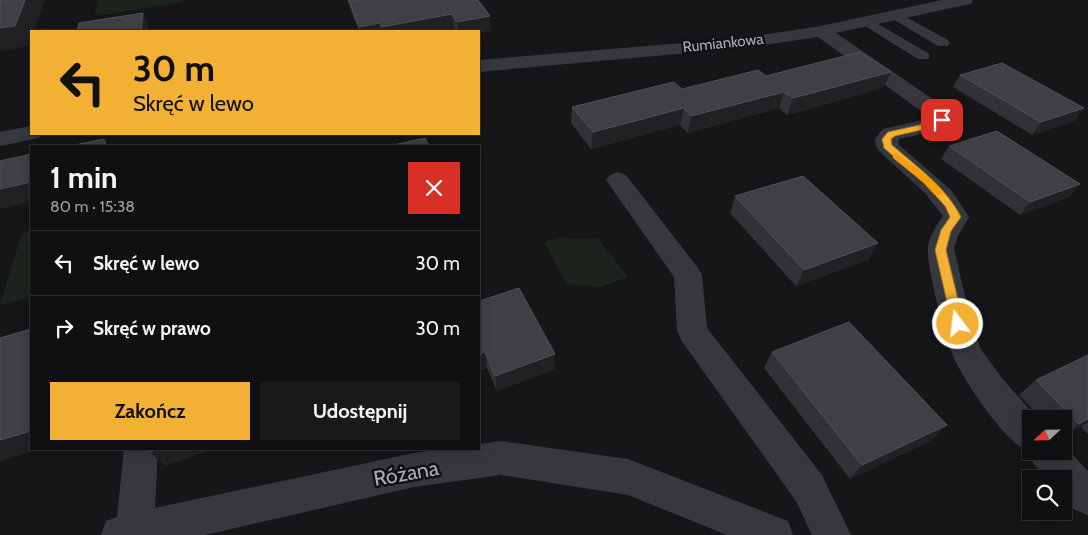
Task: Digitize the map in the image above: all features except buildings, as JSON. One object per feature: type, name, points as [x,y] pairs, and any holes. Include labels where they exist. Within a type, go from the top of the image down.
[{"type":"street","name":"Rumiankowa","points":[[480,66],[743,42],[821,31],[955,1]]},
{"type":"street","points":[[821,31],[942,116],[941,123],[892,134],[886,139],[887,146],[927,181],[950,205],[956,217],[946,230],[941,250],[954,309],[967,354],[998,399],[1022,426]]},
{"type":"street","points":[[0,139],[30,133]]},
{"type":"street","points":[[618,180],[688,275],[692,331],[809,488],[832,535]]},
{"type":"street","points":[[127,533],[141,450]]},
{"type":"street","name":"Różana","points":[[127,533],[414,470],[502,458],[628,477],[774,535]]},
{"type":"street","points":[[1053,460],[1088,497]]},
{"type":"lane","points":[[895,15],[943,42]]},
{"type":"lane","points":[[866,21],[923,56]]},
{"type":"shaded area","points":[[97,0],[183,0],[183,2],[95,16]]},
{"type":"shaded area","points":[[30,231],[30,298],[0,305],[22,233]]},
{"type":"shaded area","points":[[559,238],[598,239],[628,277],[601,287],[567,284],[544,242]]},
{"type":"slow traffic","points":[[896,156],[927,181],[938,193]]},
{"type":"route","points":[[942,120],[941,123],[892,134],[886,139],[887,146],[896,156],[927,181],[950,205],[956,217],[946,230],[941,250],[958,324]]}]
